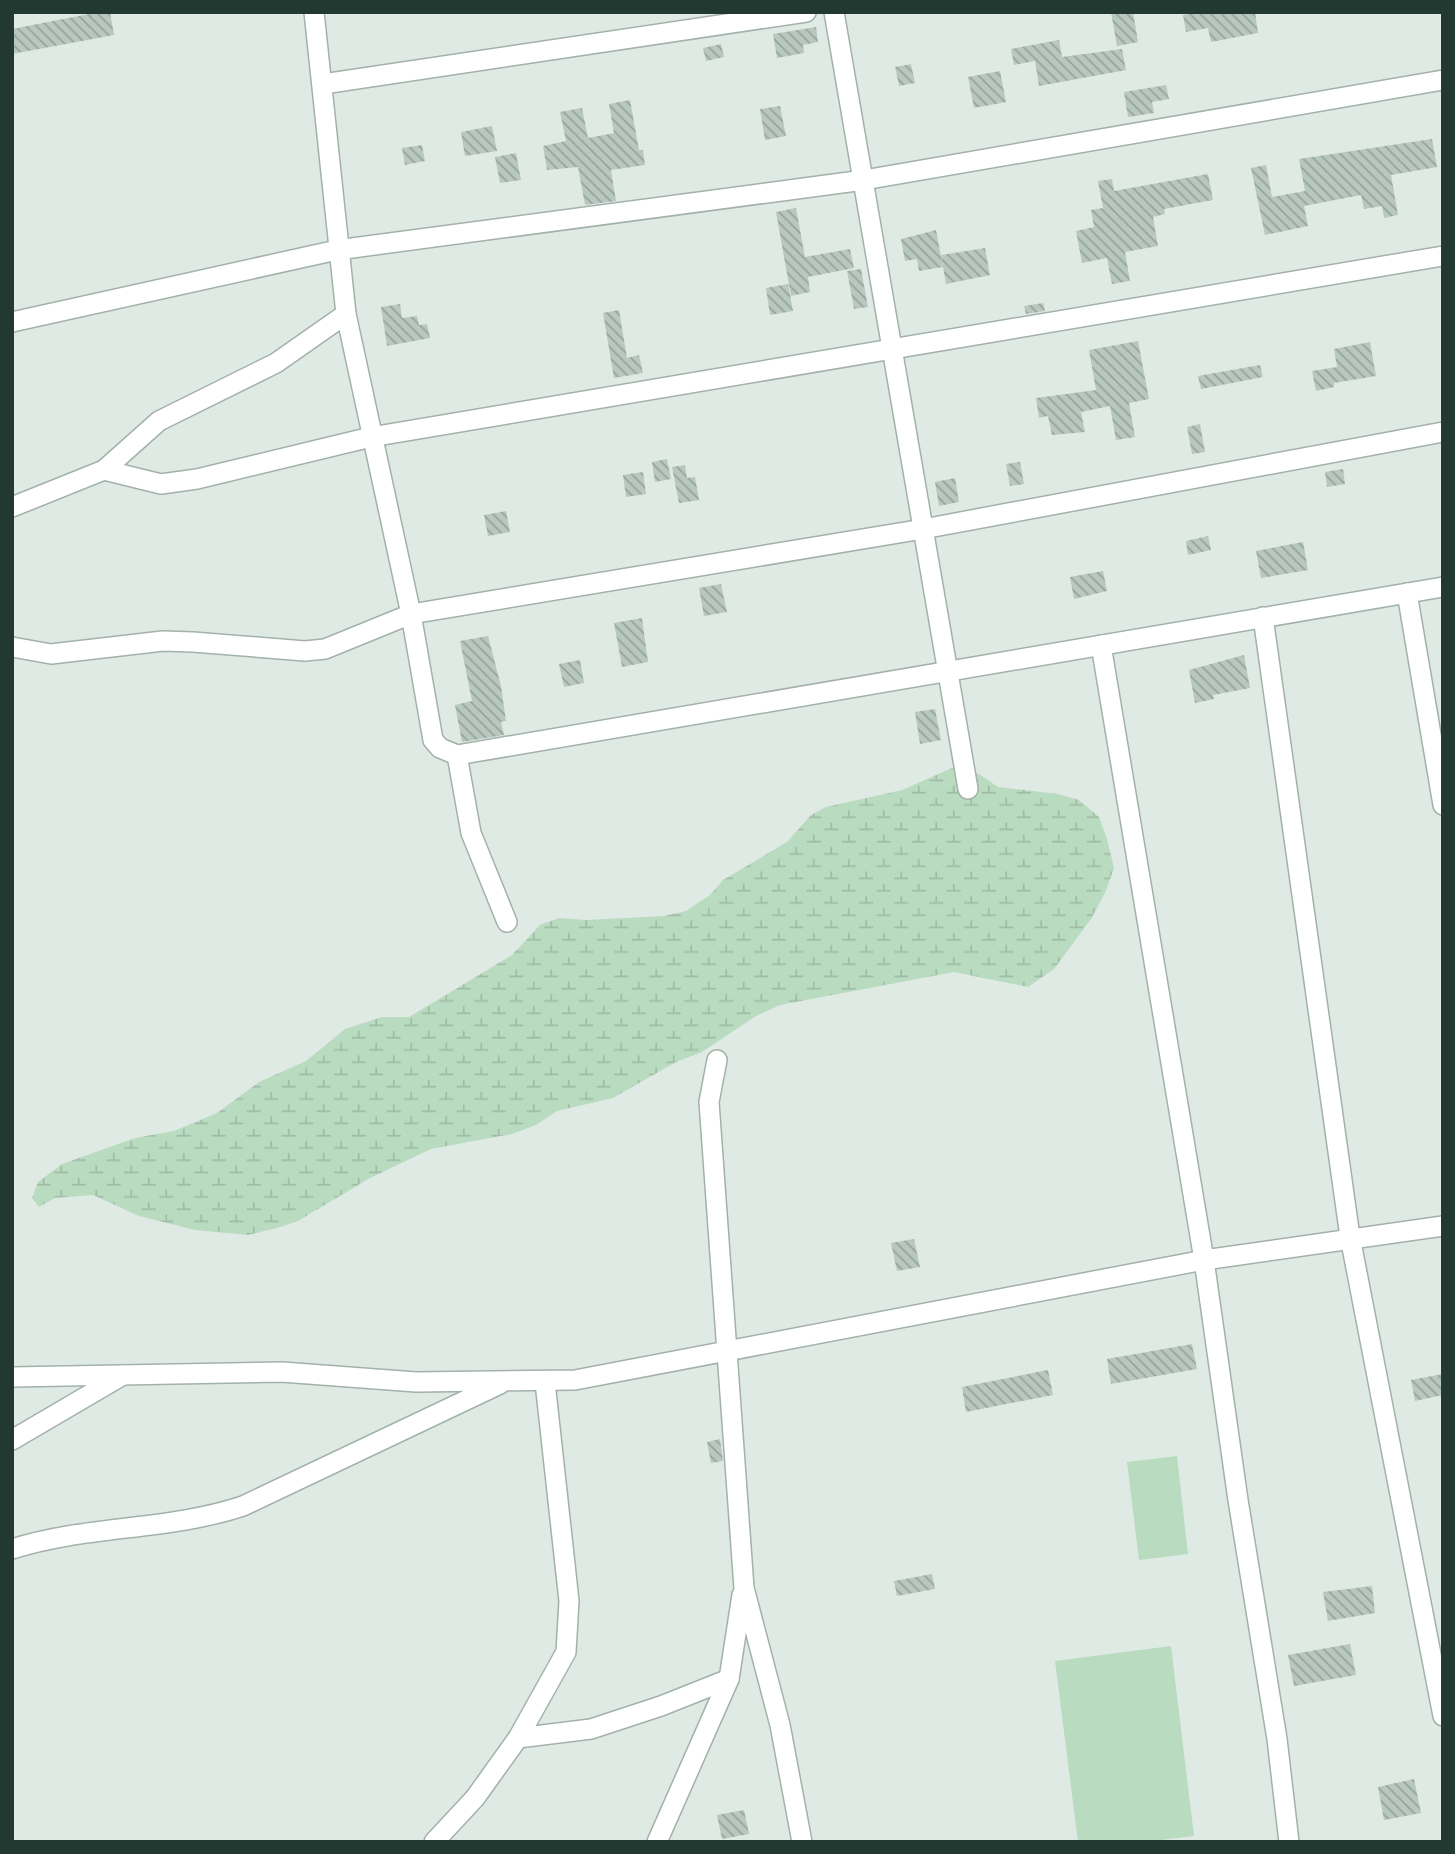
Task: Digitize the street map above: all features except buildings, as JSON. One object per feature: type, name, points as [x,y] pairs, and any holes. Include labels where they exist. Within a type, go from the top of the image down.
[{"type":"street","points":[[314,12],[337,250],[346,314],[411,614],[433,740],[440,748],[457,755],[1443,587]]},
{"type":"street","points":[[323,85],[806,12]]},
{"type":"street","points":[[834,12],[950,671],[968,789]]},
{"type":"street","points":[[12,322],[337,250],[864,180],[1443,80]]},
{"type":"street","points":[[104,470],[161,484],[371,437],[1443,256]]},
{"type":"street","points":[[14,506],[104,470],[159,421],[266,368],[346,314]]},
{"type":"street","points":[[12,647],[51,654],[173,641],[305,651],[325,649],[411,614],[923,528],[1443,432]]},
{"type":"street","points":[[1407,593],[1443,805]]},
{"type":"street","points":[[1263,617],[1350,1237],[1443,1716]]},
{"type":"street","points":[[1101,645],[1204,1259],[1238,1500],[1277,1739],[1289,1842]]},
{"type":"street","points":[[457,755],[471,833],[507,922]]},
{"type":"street","points":[[717,1060],[709,1102],[725,1354],[744,1588],[780,1725],[802,1842]]},
{"type":"street","points":[[12,1377],[282,1372],[416,1382],[575,1380],[725,1354],[1204,1259],[1443,1226]]},
{"type":"street","points":[[12,1440],[124,1375]]},
{"type":"street","points":[[12,1549],[46,1539],[205,1519],[243,1506],[505,1382]]},
{"type":"street","points":[[434,1842],[475,1798],[518,1738],[566,1652],[569,1601],[545,1382]]},
{"type":"street","points":[[657,1842],[729,1679],[744,1588]]},
{"type":"street","points":[[518,1738],[591,1729],[661,1706],[729,1679]]},
{"type":"green space","points":[[952,768],[979,774],[998,787],[1058,794],[1079,800],[1099,817],[1107,839],[1114,868],[1105,893],[1091,919],[1054,969],[1028,987],[954,972],[780,1005],[756,1016],[702,1052],[676,1062],[613,1098],[557,1111],[536,1125],[512,1134],[431,1149],[370,1178],[298,1221],[248,1235],[195,1230],[139,1216],[93,1195],[55,1198],[39,1207],[32,1198],[38,1182],[62,1164],[135,1138],[174,1131],[217,1113],[259,1082],[306,1061],[345,1029],[382,1017],[409,1017],[512,955],[540,925],[559,918],[586,920],[664,916],[686,911],[710,895],[723,880],[787,842],[811,815],[826,807],[902,790]]},
{"type":"green space","points":[[1177,1456],[1188,1554],[1139,1560],[1127,1462]]},
{"type":"green space","points":[[1171,1646],[1194,1836],[1145,1842],[1078,1842],[1055,1661]]}]
